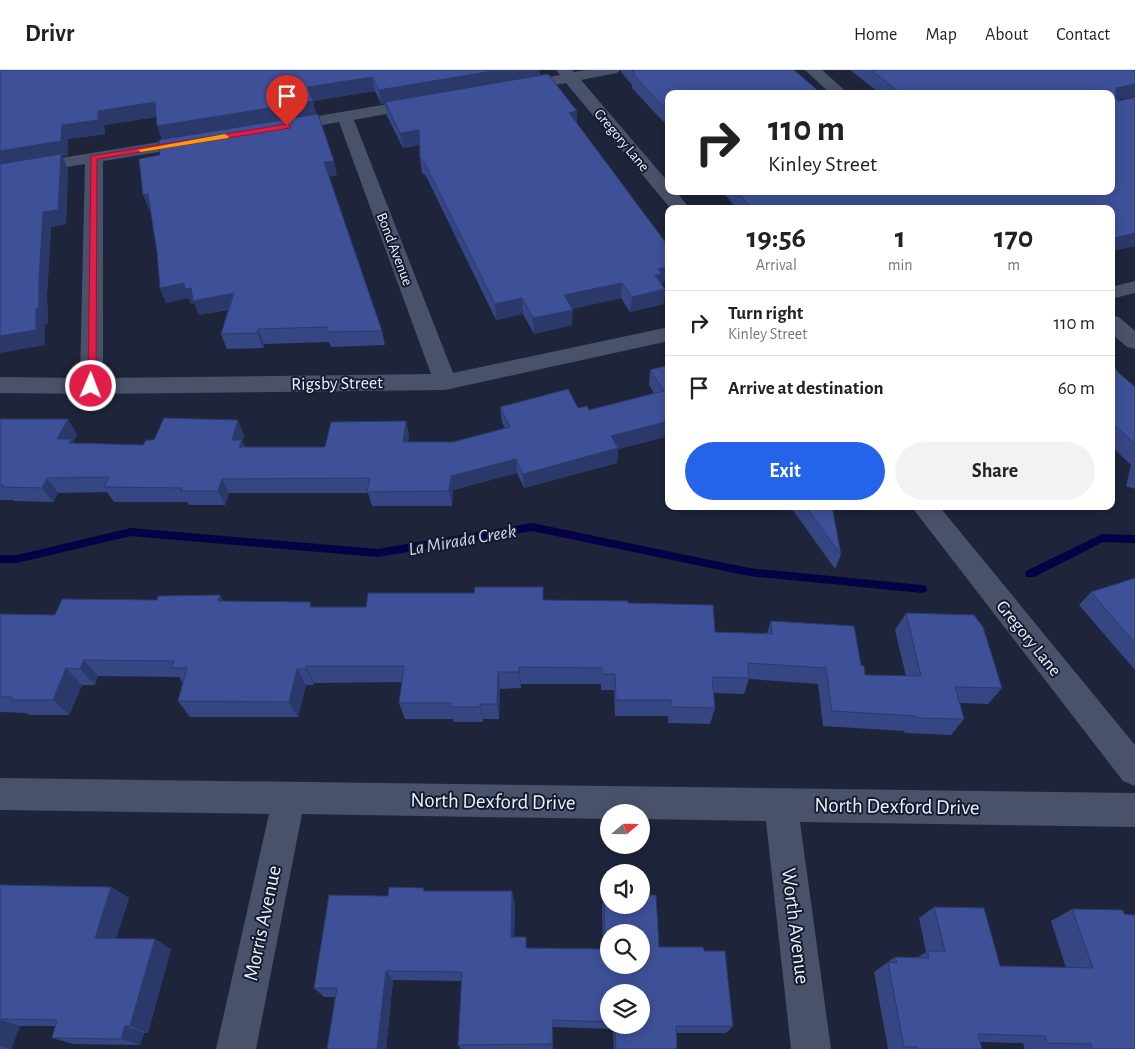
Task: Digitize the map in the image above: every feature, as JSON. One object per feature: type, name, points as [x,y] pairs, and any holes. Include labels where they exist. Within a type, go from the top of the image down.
[{"type":"street","points":[[501,90],[567,74],[612,70]]},
{"type":"street","points":[[812,70],[836,90]]},
{"type":"street","name":"Gregory Lane","points":[[567,74],[665,190]]},
{"type":"street","points":[[268,130],[443,100]]},
{"type":"street","name":"Bond Avenue","points":[[345,117],[445,382]]},
{"type":"street","points":[[0,174],[210,139]]},
{"type":"street","points":[[91,386],[94,158]]},
{"type":"street","name":"Gregory Lane","points":[[669,195],[678,205]]},
{"type":"street","points":[[1115,292],[1135,287]]},
{"type":"street","points":[[1115,325],[1135,342]]},
{"type":"street","name":"Rigsby Street","points":[[0,386],[445,382],[665,335]]},
{"type":"street","name":"Gregory Lane","points":[[927,510],[1135,770]]},
{"type":"street","name":"North Dexford Drive","points":[[0,794],[1135,810]]},
{"type":"street","name":"Morris Avenue","points":[[236,1049],[289,797]]},
{"type":"street","name":"Worth Avenue","points":[[781,804],[811,1049]]},
{"type":"building","points":[[0,70],[498,70],[379,90],[372,77],[308,87],[313,101],[157,126],[155,102],[98,111],[98,120],[62,125],[61,141],[0,151]]},
{"type":"building","points":[[632,70],[794,70],[817,90],[665,90],[665,109],[633,74],[635,74]]},
{"type":"building","points":[[871,70],[1135,70],[1135,84],[1116,88],[1116,99],[1118,101],[1135,97],[1135,233],[1115,238],[1115,205],[749,205],[740,195],[1115,195],[1115,90],[897,90]]},
{"type":"building","points":[[548,74],[577,111],[569,113],[665,242],[665,268],[658,269],[662,274],[655,275],[665,289],[632,297],[622,283],[564,295],[573,310],[533,318],[522,298],[495,304],[424,162],[420,158],[419,130],[400,133],[385,102]]},
{"type":"building","points":[[318,114],[334,161],[324,162],[382,331],[326,332],[327,327],[258,329],[257,333],[221,334],[234,293],[193,301],[191,288],[185,289],[184,283],[160,288],[157,252],[148,194],[143,195],[139,159],[160,155],[159,140]]},
{"type":"building","points":[[61,154],[58,210],[43,212],[39,308],[36,309],[36,330],[0,336],[0,164]]},
{"type":"building","points":[[665,366],[665,422],[611,436],[618,448],[523,474],[516,459],[451,476],[449,491],[367,492],[370,478],[222,479],[218,491],[181,491],[182,488],[104,487],[109,477],[47,478],[42,488],[3,487],[3,485],[0,485],[0,419],[68,419],[57,439],[71,439],[69,443],[143,445],[146,440],[154,440],[164,418],[238,420],[232,440],[242,440],[239,447],[325,447],[331,422],[406,421],[403,442],[453,442],[510,427],[500,407],[568,389],[578,408],[587,406],[589,410],[664,391],[650,370]]},
{"type":"building","points":[[1115,368],[1135,387],[1135,444],[1115,426]]},
{"type":"building","points":[[808,510],[833,510],[841,555]]},
{"type":"building","points":[[1135,578],[1135,643],[1091,592]]},
{"type":"building","points":[[475,587],[543,587],[543,600],[713,605],[715,632],[772,634],[771,621],[854,626],[861,665],[864,666],[865,675],[921,676],[906,613],[974,615],[983,627],[1002,688],[955,687],[964,719],[916,718],[916,716],[832,711],[826,668],[748,663],[749,678],[712,677],[715,708],[672,707],[671,700],[616,700],[615,674],[603,674],[602,668],[519,667],[519,672],[498,672],[497,704],[480,704],[480,707],[450,707],[451,703],[399,703],[404,666],[306,666],[306,669],[297,669],[289,702],[178,701],[187,668],[172,668],[174,661],[84,660],[80,669],[66,668],[53,700],[11,700],[12,697],[0,697],[0,614],[55,615],[62,599],[157,600],[158,596],[220,595],[218,601],[311,602],[310,607],[366,607],[368,593],[474,593]]},
{"type":"building","points":[[0,885],[111,887],[95,938],[155,939],[130,1026],[125,1026],[121,1039],[52,1038],[57,1020],[0,1019]]},
{"type":"building","points":[[389,887],[424,888],[423,891],[512,891],[511,937],[526,937],[526,948],[600,949],[600,974],[650,974],[650,924],[605,924],[604,914],[650,914],[650,895],[656,895],[659,947],[703,947],[704,951],[725,951],[733,1026],[676,1026],[677,1049],[616,1049],[615,1034],[650,1034],[650,984],[600,984],[600,1022],[553,1020],[552,1044],[458,1045],[462,972],[386,971],[377,1049],[327,1049],[337,988],[314,988],[329,895],[388,896]]},
{"type":"building","points":[[934,907],[984,908],[1000,966],[1093,968],[1072,909],[1123,910],[1124,914],[1135,915],[1135,1049],[1092,1049],[1091,1044],[1047,1043],[1045,1036],[978,1034],[982,1049],[917,1049],[917,1047],[904,1047],[888,962],[897,963],[895,957],[929,958],[928,951],[945,951]]},
{"type":"waterway","name":"La Mirada Creek","points":[[0,559],[17,559],[131,532],[378,553],[532,527],[749,572],[922,589]]},
{"type":"waterway","name":"La Mirada Creek","points":[[1030,574],[1102,538],[1135,539]]},
{"type":"slow traffic","points":[[141,150],[225,137]]},
{"type":"route","points":[[91,386],[94,158],[287,126]]}]
